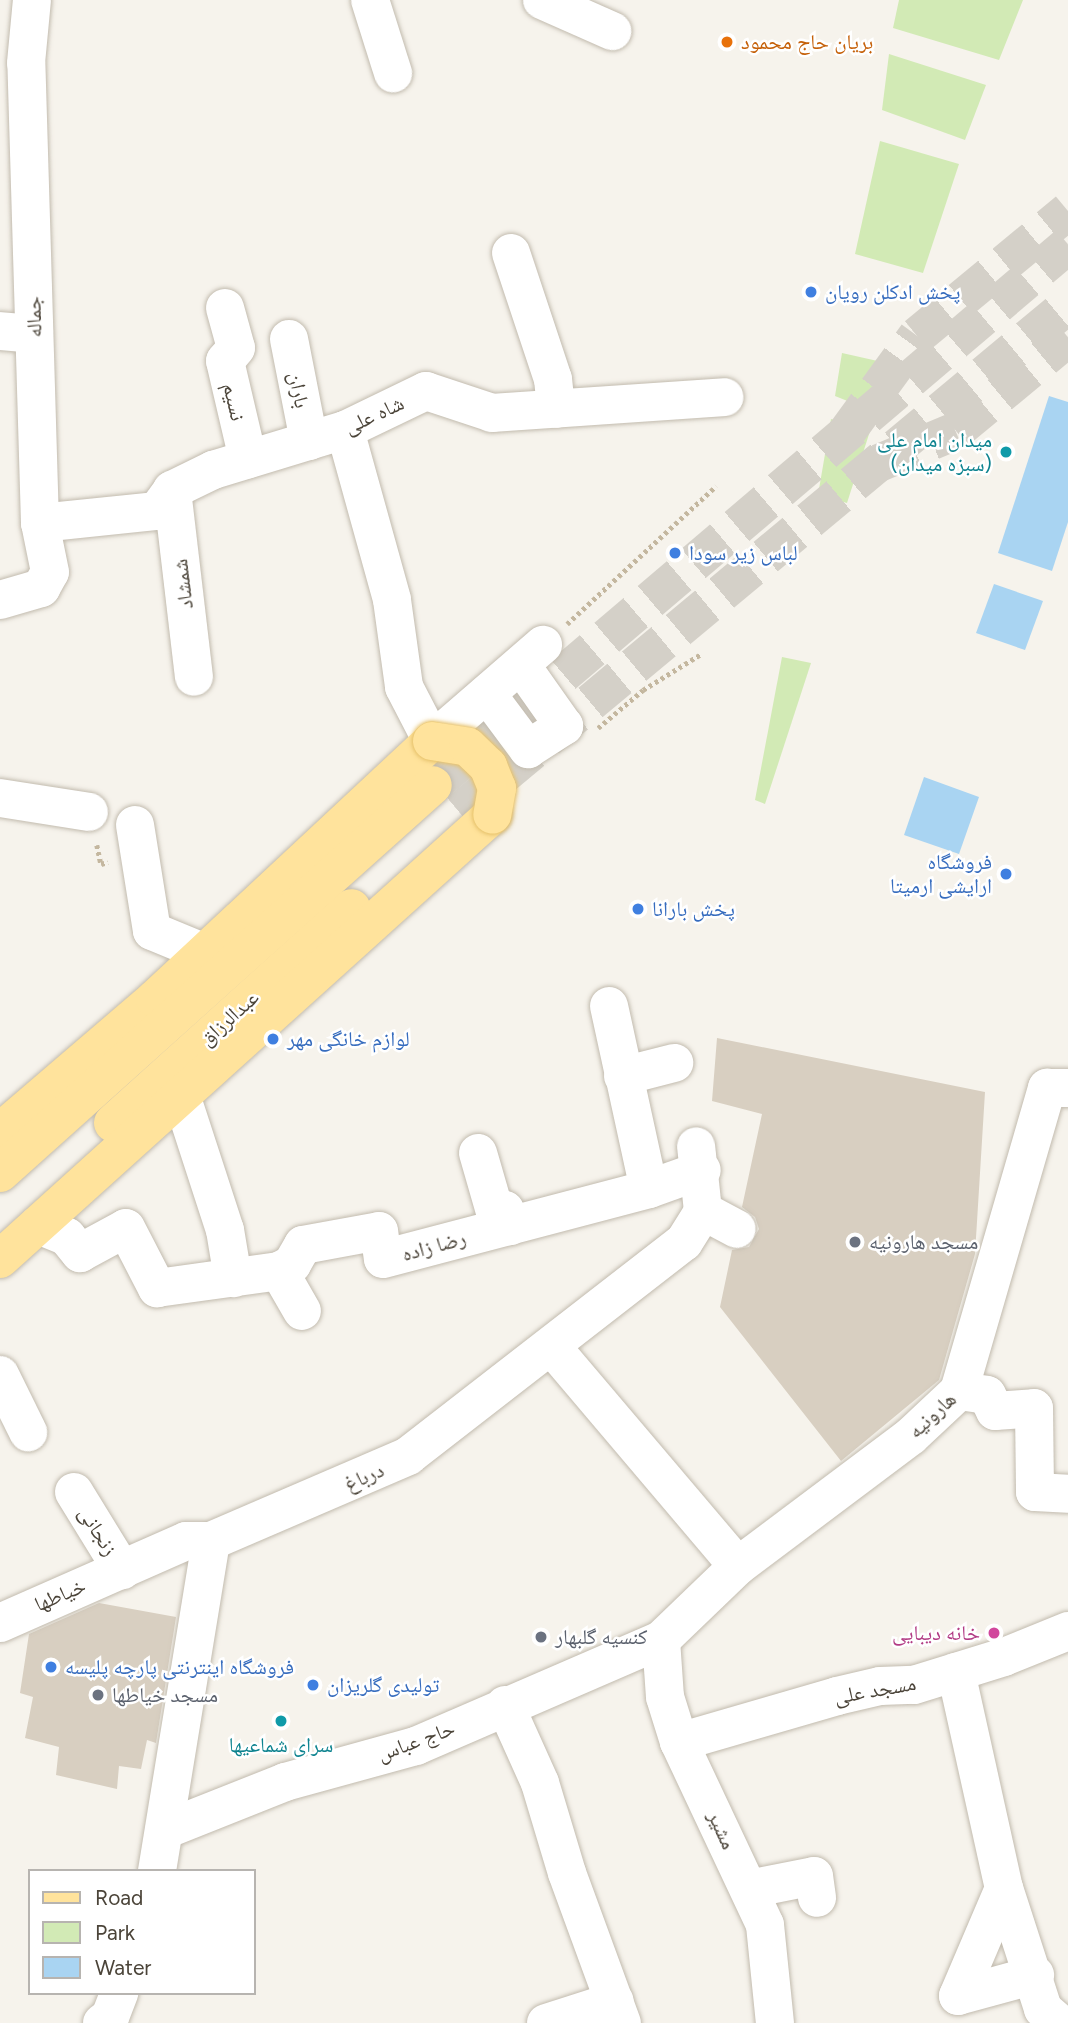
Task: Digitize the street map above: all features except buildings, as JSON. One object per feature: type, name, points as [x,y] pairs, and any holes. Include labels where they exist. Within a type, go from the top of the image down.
[{"type":"main road","points":[[0,1132],[205,953],[432,741],[468,747],[488,766],[497,788],[461,804],[182,1098],[0,1259]]},
{"type":"main road","name":"عبدالرزاق","points":[[0,1173],[461,804]]},
{"type":"main road","name":"عبدالرزاق","points":[[0,1225],[461,804]]},
{"type":"street","name":"جماله","points":[[0,600],[41,588],[50,572],[40,523],[17,332],[13,63],[32,0]]},
{"type":"street","points":[[370,0],[393,73]]},
{"type":"street","points":[[542,0],[612,31]]},
{"type":"street","points":[[511,253],[553,379],[556,409]]},
{"type":"street","name":"نسیم","points":[[225,308],[236,348],[225,361],[248,459]]},
{"type":"street","name":"باران","points":[[289,338],[309,441]]},
{"type":"street","name":"شاه علی","points":[[40,523],[157,511],[172,490],[248,459],[345,430],[426,391],[492,414],[724,397]]},
{"type":"street","points":[[345,430],[392,600],[404,687],[432,741],[486,694],[532,655],[564,726],[528,750],[486,694]]},
{"type":"street","name":"شمشاد","points":[[172,490],[194,677]]},
{"type":"street","points":[[0,798],[89,812]]},
{"type":"street","points":[[137,840],[152,932],[205,953]]},
{"type":"street","points":[[609,1006],[649,1189]]},
{"type":"street","points":[[623,1076],[674,1062]]},
{"type":"street","name":"هارونیه","points":[[661,1640],[738,1566],[911,1436],[959,1391],[1058,1088]]},
{"type":"street","points":[[182,1098],[225,1230],[233,1278]]},
{"type":"street","points":[[478,1153],[495,1212],[505,1210],[510,1226]]},
{"type":"street","name":"رضا زاده","points":[[279,1271],[292,1264],[303,1245],[379,1231],[383,1259],[649,1189],[699,1158],[703,1211]]},
{"type":"street","points":[[703,1211],[737,1230]]},
{"type":"street","name":"درباغ","points":[[122,1570],[186,1541],[211,1541],[408,1456],[684,1242],[703,1211]]},
{"type":"street","points":[[38,1225],[67,1237],[80,1253],[126,1228],[157,1288],[279,1271],[302,1311]]},
{"type":"street","points":[[552,1347],[738,1566]]},
{"type":"street","points":[[0,1375],[28,1432]]},
{"type":"street","points":[[959,1391],[987,1395],[995,1411],[1034,1408],[1035,1492],[1068,1494]]},
{"type":"street","name":"زنجانی","points":[[74,1492],[122,1570]]},
{"type":"street","points":[[158,1869],[167,1829],[211,1541]]},
{"type":"street","name":"خیاطها","points":[[0,1623],[122,1570]]},
{"type":"street","name":"مسجد علی","points":[[679,1742],[837,1696],[880,1686],[914,1685],[1068,1631]]},
{"type":"street","name":"حاج عباس","points":[[167,1829],[285,1782],[416,1746],[505,1704],[661,1640]]},
{"type":"street","name":"مشیر","points":[[661,1640],[665,1697],[679,1742],[765,1925],[775,2023]]},
{"type":"street","points":[[956,1672],[1004,1888],[1044,2008],[1059,2023]]},
{"type":"street","points":[[505,1704],[540,1783],[567,1873],[618,2012],[545,2023]]},
{"type":"street","points":[[749,1889],[814,1876],[817,1899]]},
{"type":"street","points":[[1004,1888],[958,1996],[1035,1975]]},
{"type":"street","points":[[102,2023],[110,2017],[118,1995]]},
{"type":"path","points":[[532,655],[716,486]]},
{"type":"green space","points":[[899,0],[1023,0],[999,60],[893,28]]},
{"type":"green space","points":[[889,54],[986,85],[965,140],[882,110]]},
{"type":"green space","points":[[880,141],[959,164],[923,273],[855,254]]},
{"type":"green space","points":[[842,353],[891,364],[875,412],[835,396]]},
{"type":"green space","points":[[831,419],[870,431],[847,503],[818,495]]},
{"type":"green space","points":[[782,657],[811,663],[765,804],[755,800]]},
{"type":"water","points":[[1049,396],[1068,402],[1068,522],[1052,571],[998,553]]},
{"type":"water","points":[[994,584],[1043,601],[1025,650],[976,633]]},
{"type":"water","points":[[924,777],[979,797],[959,854],[904,835]]},
{"type":"tunnel","points":[[844,436],[917,336],[1068,211]]},
{"type":"tunnel","points":[[433,785],[1068,245]]},
{"type":"tunnel","points":[[459,812],[1068,305]]},
{"type":"tunnel","points":[[879,463],[956,431],[1068,338]]},
{"type":"place","name":"بریان حاج محمود","points":[[727,42]]},
{"type":"place","name":"پخش ادکلن رویان","points":[[811,292]]},
{"type":"place","name":"میدان امام علی (سبزه میدان)","points":[[1006,452]]},
{"type":"place","name":"لباس زیر سودا","points":[[675,553]]},
{"type":"place","name":"فروشگاه ارایشی ارمیتا","points":[[1006,874]]},
{"type":"place","name":"پخش بارانا","points":[[638,909]]},
{"type":"place","name":"لوازم خانگی مهر","points":[[273,1039]]},
{"type":"place","name":"مسجد هارونیه","points":[[855,1242]]},
{"type":"place","name":"خانه دیبایی","points":[[994,1633]]},
{"type":"place","name":"کنسیه گلبهار","points":[[541,1637]]},
{"type":"place","name":"فروشگاه اینترنتی پارچه پلیسه","points":[[51,1667]]},
{"type":"place","name":"تولیدی گلریزان","points":[[313,1685]]},
{"type":"place","name":"مسجد خیاطها","points":[[98,1695]]},
{"type":"place","name":"سرای شماعیها","points":[[281,1721]]}]
